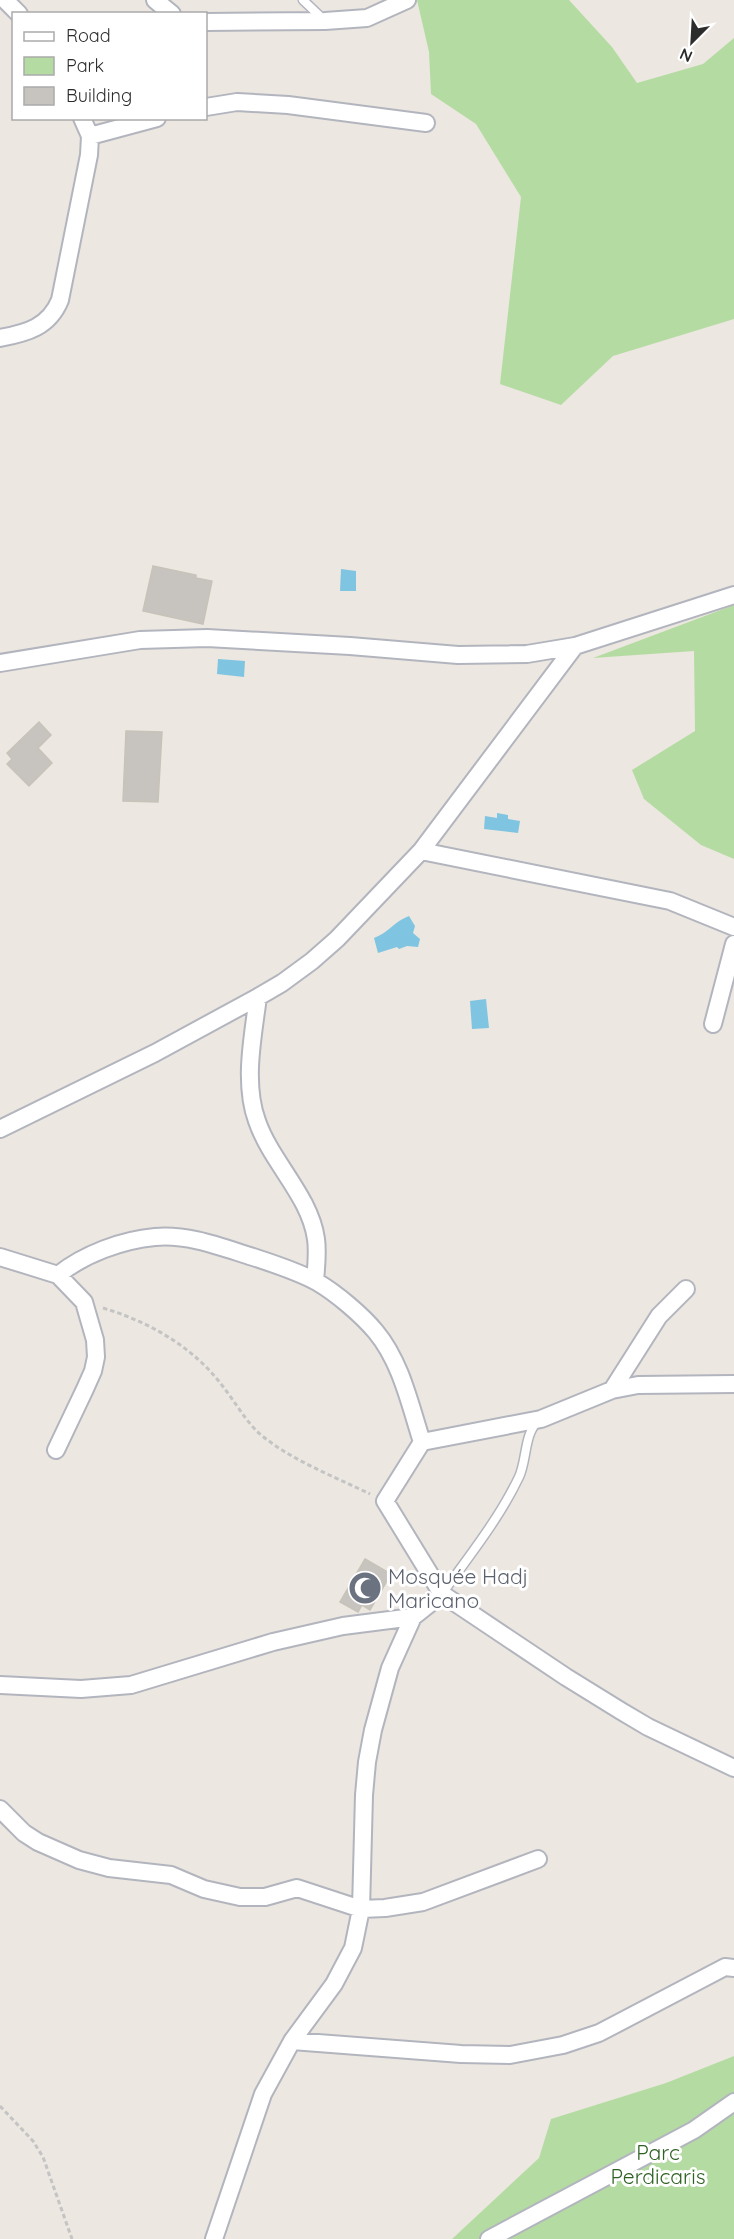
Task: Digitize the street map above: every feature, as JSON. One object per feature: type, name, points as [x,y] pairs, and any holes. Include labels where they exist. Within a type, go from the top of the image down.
[{"type":"street","points":[[5,0],[16,12]]},
{"type":"street","points":[[155,0],[170,12]]},
{"type":"street","points":[[207,22],[325,21],[367,18],[406,0]]},
{"type":"street","points":[[207,107],[237,102],[288,105],[426,123]]},
{"type":"street","points":[[0,338],[35,328],[56,311],[64,288],[89,155],[90,136],[83,120]]},
{"type":"street","points":[[90,136],[150,120]]},
{"type":"street","points":[[0,663],[140,640],[207,638],[458,655],[527,654],[575,646],[734,595]]},
{"type":"street","points":[[0,1130],[155,1053],[282,983],[312,961],[337,939],[421,851],[575,646]]},
{"type":"street","points":[[421,851],[670,901],[734,927]]},
{"type":"street","points":[[713,1024],[734,944]]},
{"type":"street","points":[[258,997],[251,1049],[251,1093],[256,1119],[268,1148],[299,1194],[307,1213],[316,1239],[315,1281]]},
{"type":"street","points":[[58,1275],[80,1260],[125,1243],[166,1237],[196,1240],[285,1268],[315,1281],[365,1321],[388,1349],[396,1365],[422,1442]]},
{"type":"street","points":[[0,1257],[58,1275],[84,1302],[95,1340],[96,1357],[93,1371],[56,1450]]},
{"type":"street","points":[[612,1389],[659,1316],[686,1289]]},
{"type":"street","points":[[734,1384],[638,1385],[612,1389],[541,1419],[422,1442],[385,1501],[442,1594],[566,1677],[630,1716],[734,1768]]},
{"type":"street","points":[[214,2239],[263,2094],[292,2041],[334,1984],[353,1948],[361,1909],[363,1815],[367,1762],[390,1668],[413,1617],[442,1594]]},
{"type":"street","points":[[0,1684],[81,1689],[130,1685],[273,1642],[343,1626],[413,1617]]},
{"type":"street","points":[[0,1809],[24,1833],[38,1842],[79,1860],[109,1868],[171,1875],[204,1889],[240,1897],[265,1897],[297,1888],[361,1909],[423,1902],[538,1859]]},
{"type":"street","points":[[292,2041],[461,2054],[510,2055],[530,2052],[600,2033],[724,1967],[734,1968]]},
{"type":"street","points":[[489,2239],[694,2130],[734,2102]]},
{"type":"lane","points":[[303,0],[325,21]]},
{"type":"lane","points":[[442,1594],[493,1522],[516,1483],[524,1464],[531,1427],[541,1419]]},
{"type":"path","points":[[84,1302],[122,1313],[192,1351],[223,1386],[259,1433],[286,1454],[385,1501]]},
{"type":"path","points":[[0,2106],[33,2141],[43,2157],[72,2239]]},
{"type":"green space","points":[[417,0],[569,0],[612,47],[637,83],[703,64],[734,38],[734,319],[613,356],[561,405],[500,384],[521,197],[476,124],[431,94],[429,52]]},
{"type":"green space","points":[[734,605],[734,859],[701,845],[644,799],[632,770],[695,731],[694,651],[593,658]]},
{"type":"green space","name":"Parc Perdicaris","points":[[734,2056],[734,2239],[452,2239],[539,2158],[551,2119],[666,2083]]},
{"type":"water","points":[[341,569],[356,571],[356,591],[340,591]]},
{"type":"water","points":[[218,659],[245,661],[244,677],[217,674]]},
{"type":"water","points":[[497,813],[508,815],[508,819],[520,821],[518,833],[484,829],[485,816],[497,818]]},
{"type":"water","points":[[409,916],[415,926],[413,933],[420,939],[418,947],[407,946],[399,949],[397,947],[378,953],[374,938]]},
{"type":"water","points":[[486,999],[489,1028],[472,1029],[470,1001]]},
{"type":"building","points":[[153,566],[196,575],[196,578],[212,581],[203,624],[143,611]]},
{"type":"building","points":[[39,722],[51,735],[38,748],[52,763],[29,786],[7,764],[12,759],[7,753]]},
{"type":"building","points":[[126,731],[162,732],[158,802],[123,801]]},
{"type":"building","name":"Mosquée Hadj Maricano","points":[[365,1559],[391,1574],[370,1610],[362,1605],[358,1612],[340,1602]]},
{"type":"place","name":"Mosquée Hadj Maricano","points":[[365,1588]]}]
